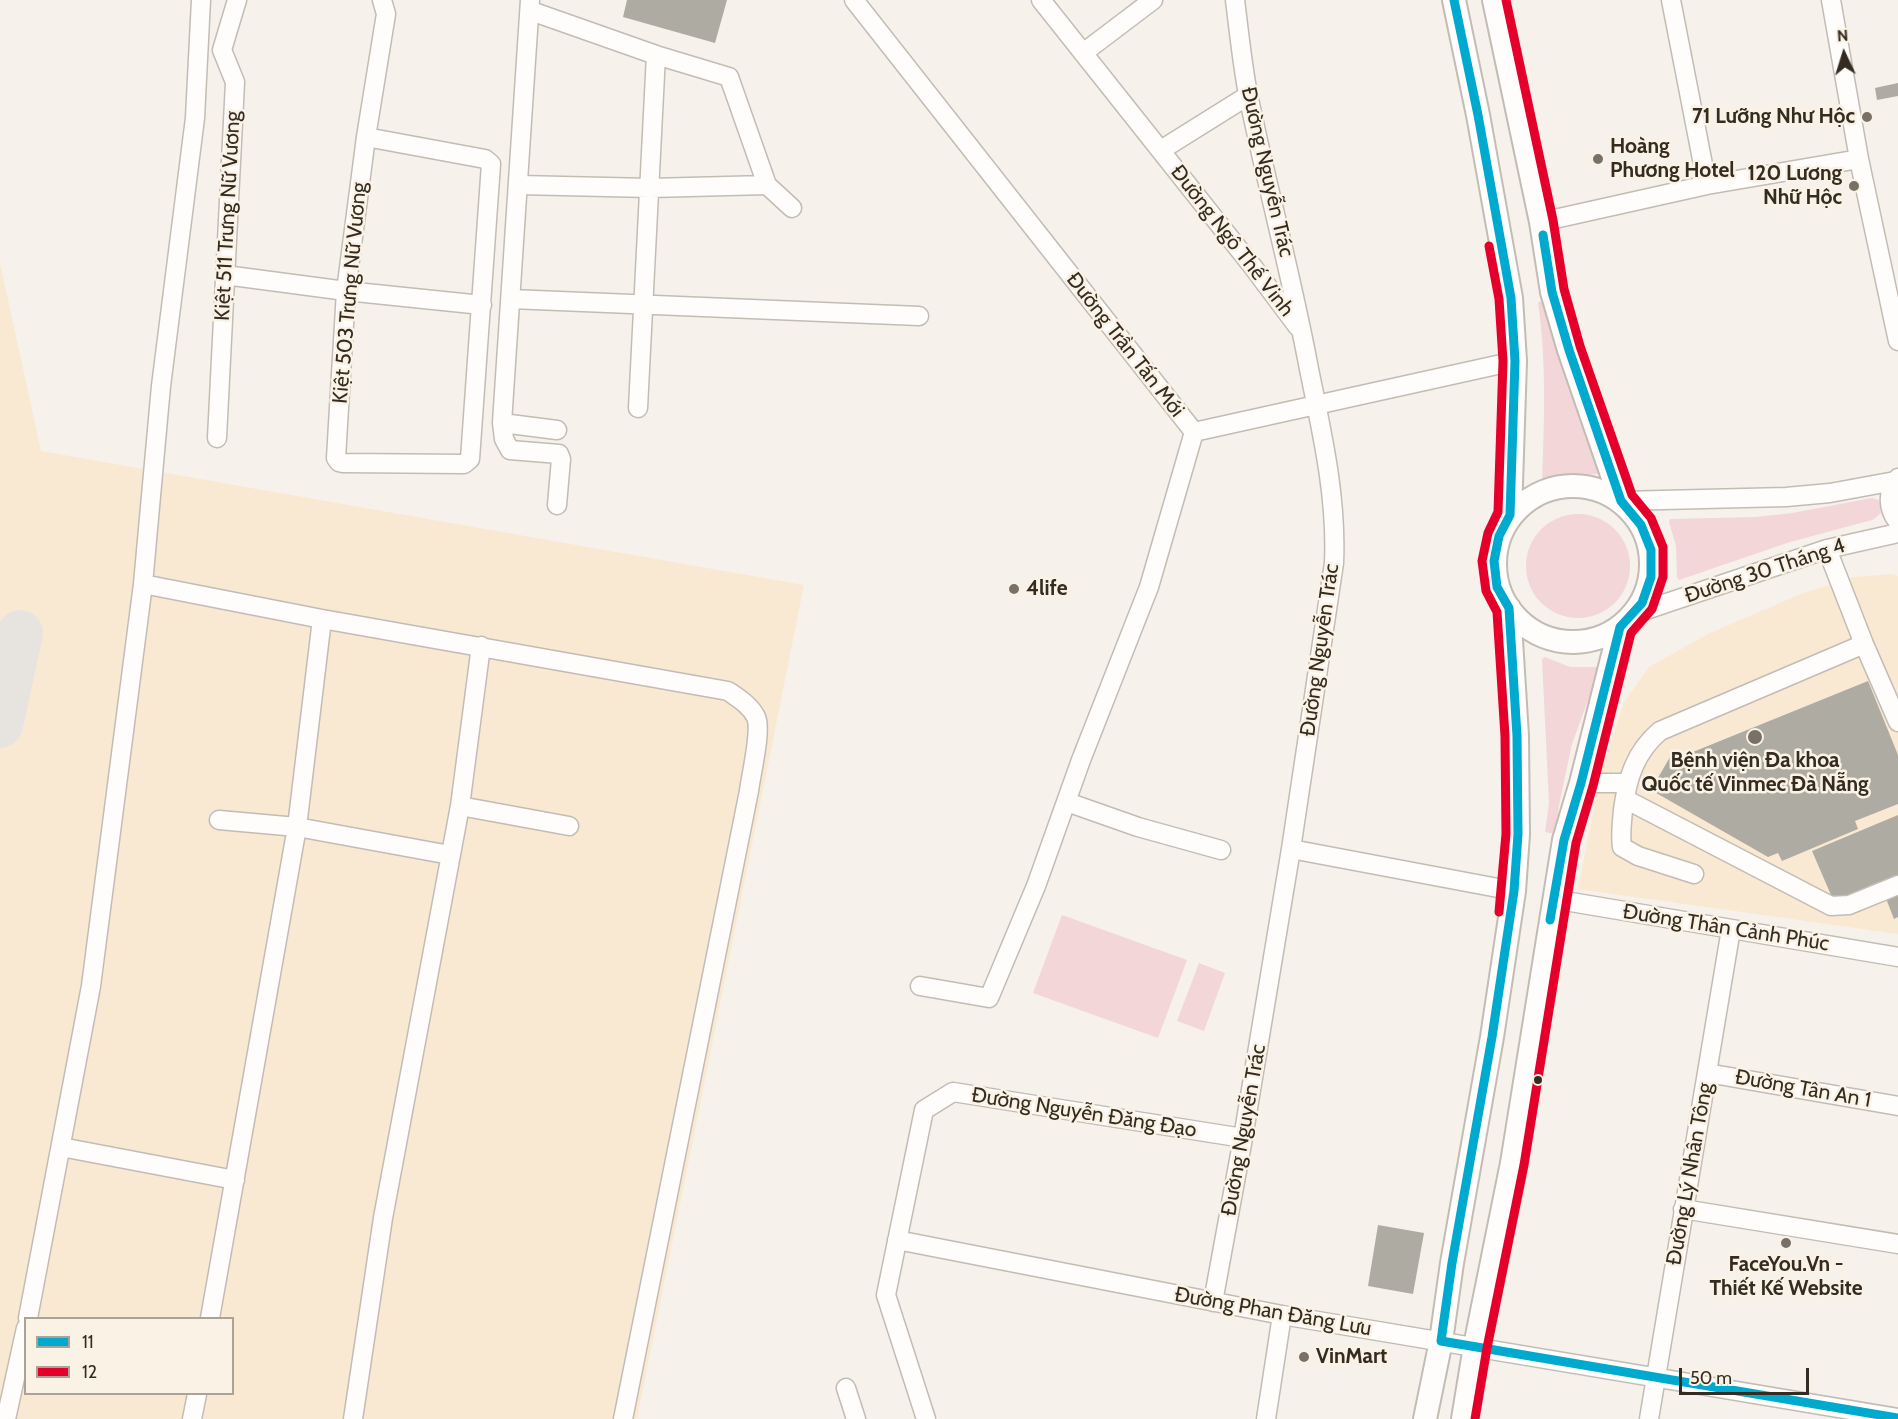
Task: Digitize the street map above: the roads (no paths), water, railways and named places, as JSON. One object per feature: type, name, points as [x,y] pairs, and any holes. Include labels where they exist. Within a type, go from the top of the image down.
[{"type":"main road","points":[[1454,0],[1478,115],[1511,298],[1515,361],[1510,515]]},
{"type":"main road","points":[[1494,0],[1541,222],[1552,292],[1569,350],[1621,501],[1641,525],[1651,550],[1651,577],[1642,603],[1627,620],[1602,637],[1576,642],[1551,639],[1527,628],[1509,608],[1497,587],[1494,561],[1499,536],[1510,515],[1531,497],[1554,488],[1579,486],[1603,491],[1621,501]]},
{"type":"main road","points":[[1425,1419],[1492,1037],[1514,891],[1518,834],[1517,736],[1509,608]]},
{"type":"main road","points":[[1463,1419],[1475,1346],[1512,1163],[1564,840],[1627,620]]},
{"type":"street","points":[[27,1317],[92,986],[143,584],[161,386],[195,118],[201,0]]},
{"type":"street","name":"Kiệt 511 Trưng Nữ Vương","points":[[217,438],[235,82],[222,50],[237,0]]},
{"type":"street","name":"Kiệt 503 Trưng Nữ Vương","points":[[382,0],[386,14],[366,137],[346,291],[336,458],[339,462],[464,465],[470,459],[482,305]]},
{"type":"street","name":"Đường Trần Tấn Mới","points":[[854,0],[1194,432],[1515,361]]},
{"type":"street","name":"Đường Ngô Thế Vinh","points":[[1041,0],[1303,333]]},
{"type":"street","points":[[1083,53],[1153,0]]},
{"type":"street","name":"Đường Nguyễn Trác","points":[[1213,1302],[1244,1138],[1291,849],[1335,533],[1332,491],[1303,333],[1249,95],[1235,0]]},
{"type":"street","points":[[1671,0],[1707,185]]},
{"type":"street","points":[[1831,0],[1859,159],[1892,282],[1898,341]]},
{"type":"street","points":[[557,504],[561,459],[559,454],[510,450],[504,439],[502,423],[530,5],[656,55],[729,76],[767,185],[792,208]]},
{"type":"street","points":[[638,408],[656,55]]},
{"type":"street","name":"Đường Ngô Thế Vinh","points":[[1161,150],[1249,95]]},
{"type":"street","points":[[225,275],[346,291],[482,305],[491,164],[484,159],[366,137]]},
{"type":"street","points":[[1541,222],[1707,185],[1859,159]]},
{"type":"street","points":[[519,185],[650,188],[767,185]]},
{"type":"street","points":[[511,299],[919,316]]},
{"type":"street","points":[[502,423],[557,430]]},
{"type":"street","points":[[920,986],[989,998],[1036,886],[1081,760],[1149,587],[1194,432]]},
{"type":"street","points":[[1621,501],[1786,497],[1830,493],[1897,479]]},
{"type":"street","points":[[1897,479],[1889,500],[1890,510],[1898,522]]},
{"type":"street","name":"Đường 30 Tháng 4","points":[[1627,620],[1827,549],[1898,533]]},
{"type":"street","points":[[1827,549],[1864,644],[1898,722]]},
{"type":"street","points":[[143,584],[322,619],[728,691],[743,701],[756,718],[757,741],[749,791],[623,1419]]},
{"type":"street","points":[[210,1317],[297,827],[322,619]]},
{"type":"street","points":[[1694,874],[1638,856],[1622,848],[1620,836],[1626,791],[1639,754],[1648,741],[1660,732],[1864,644]]},
{"type":"street","points":[[353,1419],[383,1218],[460,806],[481,646]]},
{"type":"street","points":[[1581,783],[1626,791],[1831,906],[1849,905],[1898,885]]},
{"type":"street","points":[[1067,802],[1138,827],[1221,850]]},
{"type":"street","points":[[460,806],[569,826]]},
{"type":"street","points":[[219,820],[297,827],[450,855]]},
{"type":"street","points":[[1291,849],[1514,891]]},
{"type":"street","name":"Đường Thân Cảnh Phúc","points":[[1553,899],[1898,957]]},
{"type":"street","name":"Đường Lý Nhân Tông","points":[[1649,1419],[1731,929]]},
{"type":"street","name":"Đường Tân An 1","points":[[1707,1073],[1898,1106]]},
{"type":"street","name":"Đường Nguyễn Đăng Đạo","points":[[926,1419],[886,1295],[924,1110],[953,1092],[1244,1138]]},
{"type":"street","points":[[61,1147],[235,1180]]},
{"type":"street","points":[[1683,1209],[1898,1244]]},
{"type":"street","name":"Đường Phan Đăng Lưu","points":[[897,1240],[1282,1315],[1898,1418]]},
{"type":"street","points":[[1266,1419],[1282,1315]]},
{"type":"street","points":[[6,1419],[24,1337]]},
{"type":"street","points":[[846,1388],[856,1419]]},
{"type":"street","points":[[192,1419],[197,1395]]},
{"type":"place","name":"71 Lưỡng Như Hộc","points":[[1867,117]]},
{"type":"place","name":"Hoàng Phương Hotel","points":[[1598,159]]},
{"type":"place","name":"120 Lương Nhữ Hộc","points":[[1854,186]]},
{"type":"place","name":"4life","points":[[1014,589]]},
{"type":"place","name":"Bệnh viện Đa khoa Quốc tế Vinmec Đà Nẵng","points":[[1755,737]]},
{"type":"place","name":"FaceYou.Vn - Thiết Kế Website","points":[[1786,1243]]},
{"type":"place","name":"VinMart","points":[[1304,1357]]}]
